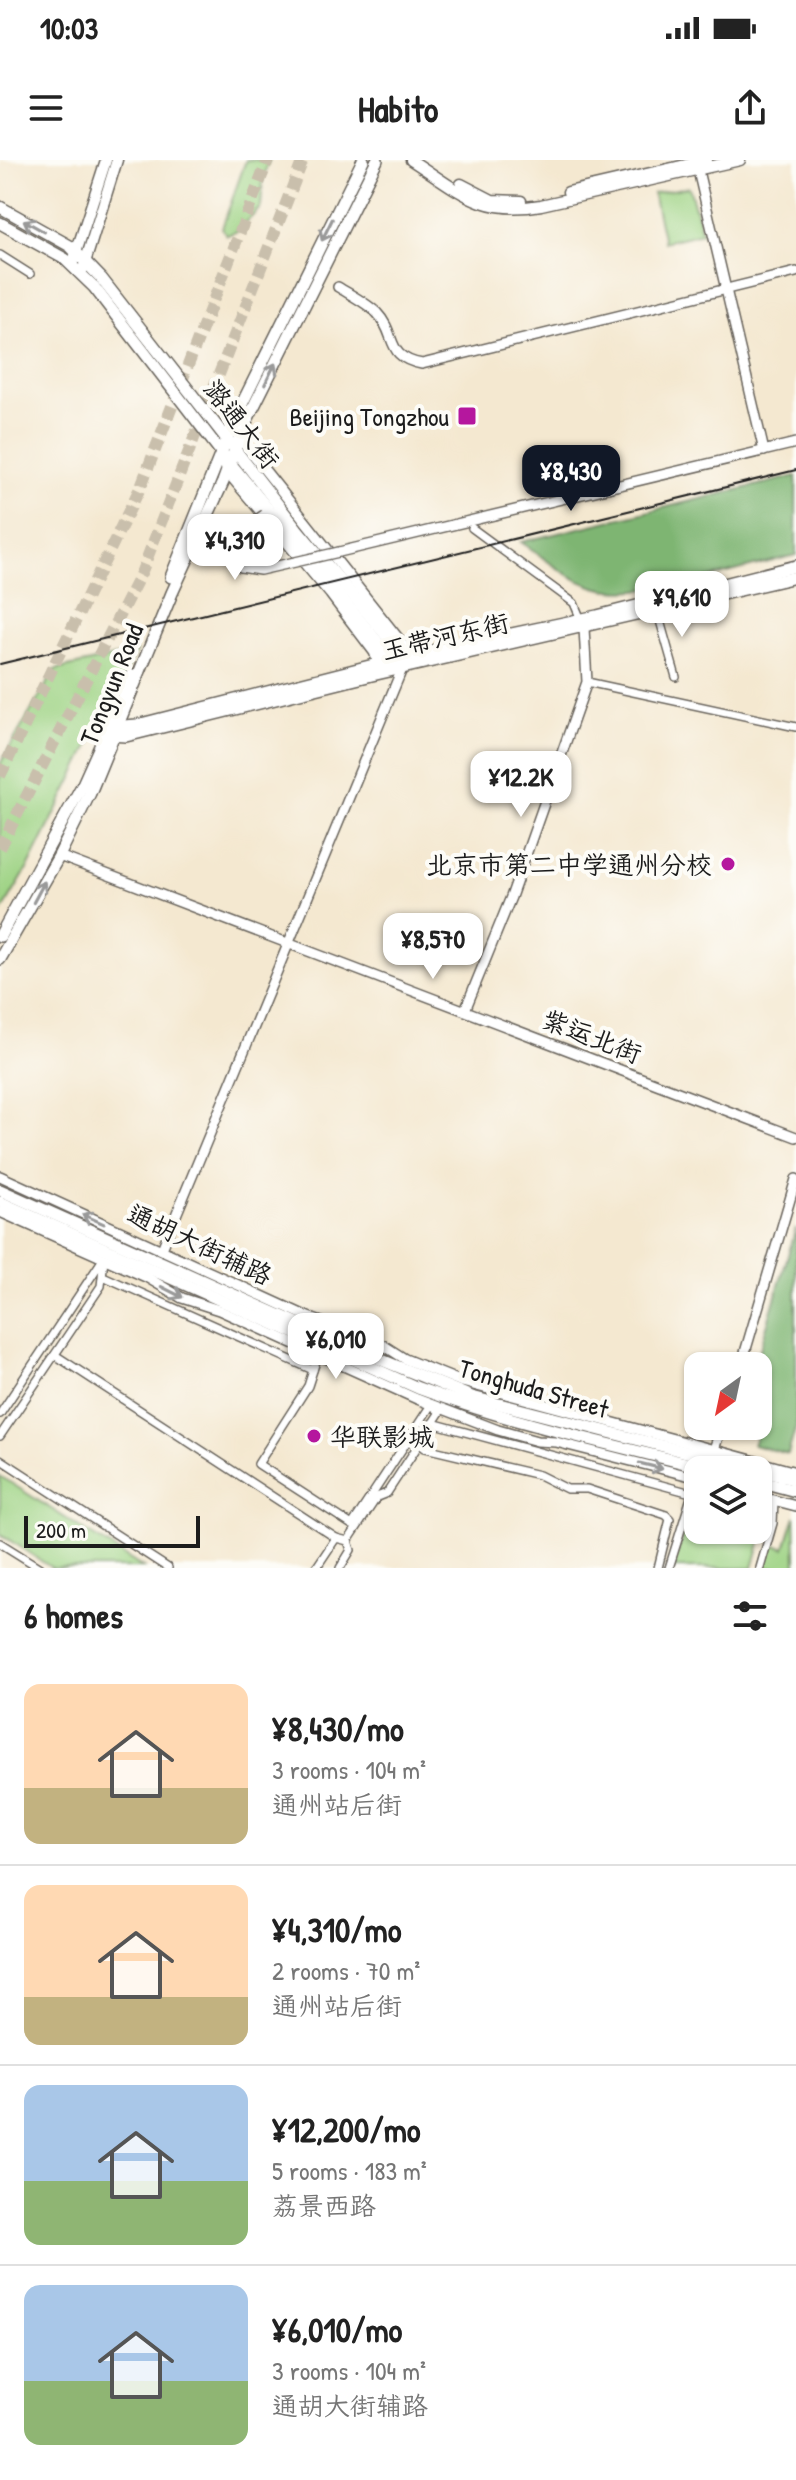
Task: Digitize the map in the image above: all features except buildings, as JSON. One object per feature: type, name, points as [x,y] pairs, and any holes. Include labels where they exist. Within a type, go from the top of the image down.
[{"type":"main road","points":[[78,264],[106,160]]},
{"type":"main road","points":[[78,264],[117,160]]},
{"type":"main road","name":"Tongyun Road","points":[[0,936],[111,731],[228,467],[231,444],[255,374],[363,160]]},
{"type":"main road","name":"Tongyun Road","points":[[0,959],[59,856],[221,452],[242,430],[377,160]]},
{"type":"main road","points":[[411,160],[470,198],[493,207],[509,209],[541,205],[699,163]]},
{"type":"main road","points":[[422,160],[472,191],[492,200],[512,202],[699,163],[740,160]]},
{"type":"main road","name":"潞通大街","points":[[0,207],[70,246],[78,264],[221,452],[228,467],[381,646],[388,662]]},
{"type":"main road","name":"潞通大街","points":[[0,223],[101,278],[297,529],[395,646],[404,662]]},
{"type":"main road","name":"玉带河东街","points":[[582,623],[796,566]]},
{"type":"main road","name":"玉带河东街","points":[[111,731],[126,736],[404,662],[657,610],[796,577]]},
{"type":"main road","name":"玉带河东街","points":[[111,731],[388,662],[404,662]]},
{"type":"main road","name":"Tonghuda Street","points":[[0,1190],[360,1351],[472,1397],[684,1462]]},
{"type":"main road","name":"Tonghuda Street","points":[[0,1202],[106,1254],[418,1388],[447,1408],[684,1463]]},
{"type":"main road","name":"Tonghuda Street","points":[[772,1474],[796,1480]]},
{"type":"main road","points":[[772,1485],[796,1491]]},
{"type":"street","points":[[699,163],[764,451]]},
{"type":"street","points":[[0,255],[30,274]]},
{"type":"street","points":[[338,287],[375,311],[384,322],[397,354],[408,361],[422,364],[796,272]]},
{"type":"street","points":[[162,1249],[404,662],[403,644],[244,444],[242,430]]},
{"type":"street","points":[[264,515],[233,536],[230,553],[241,567],[260,570],[796,443]]},
{"type":"street","points":[[228,467],[374,652],[377,660],[372,667]]},
{"type":"street","points":[[465,1010],[511,897],[587,682],[582,623],[574,603],[472,528]]},
{"type":"street","points":[[657,610],[676,677]]},
{"type":"street","points":[[587,682],[796,727]]},
{"type":"street","name":"紫运北街","points":[[59,856],[796,1137]]},
{"type":"street","name":"通胡大街辅路","points":[[0,1176],[316,1321],[383,1345],[405,1359],[684,1461]]},
{"type":"street","points":[[745,1352],[796,1179]]},
{"type":"street","name":"通胡大街辅路","points":[[0,1212],[106,1254],[182,1298],[219,1310],[431,1405],[447,1408]]},
{"type":"street","points":[[0,1436],[101,1286],[106,1254]]},
{"type":"street","points":[[0,1414],[106,1254]]},
{"type":"street","points":[[103,1276],[313,1370]]},
{"type":"street","points":[[315,1342],[318,1355],[308,1386],[258,1464],[352,1525],[431,1405],[418,1388]]},
{"type":"street","points":[[55,1355],[336,1538],[348,1541]]},
{"type":"street","points":[[348,1541],[377,1497],[387,1493],[432,1423],[447,1408]]},
{"type":"street","points":[[432,1423],[684,1491]]},
{"type":"street","points":[[419,1443],[425,1448],[539,1475],[567,1489],[587,1489],[666,1515],[670,1519],[670,1528],[658,1568]]},
{"type":"street","points":[[0,1459],[168,1568]]},
{"type":"street","name":"通胡大街辅路","points":[[772,1471],[796,1472]]},
{"type":"street","points":[[760,1568],[773,1523],[774,1501],[796,1506]]},
{"type":"street","points":[[669,1568],[684,1517]]},
{"type":"street","points":[[316,1568],[336,1538]]},
{"type":"street","points":[[340,1568],[351,1550],[348,1541]]},
{"type":"street","points":[[0,1543],[40,1568]]},
{"type":"green space","points":[[246,160],[269,160],[263,179],[261,207],[238,231],[227,235],[222,228]]},
{"type":"green space","points":[[689,187],[702,233],[664,242],[653,193]]},
{"type":"green space","points":[[796,476],[796,555],[694,581],[639,590],[595,587],[556,568],[521,542]]},
{"type":"green space","points":[[136,652],[29,866],[0,915],[0,764],[55,670]]},
{"type":"green space","points":[[796,1228],[796,1426],[788,1454],[753,1445],[755,1440],[772,1440],[772,1352],[759,1352]]},
{"type":"green space","points":[[0,1476],[143,1568],[52,1568],[0,1534]]},
{"type":"green space","points":[[795,1516],[796,1568],[763,1568],[771,1545],[785,1548]]},
{"type":"green space","points":[[684,1531],[684,1544],[760,1544],[753,1568],[673,1568]]},
{"type":"tunnel","points":[[0,776],[141,486],[268,160]]},
{"type":"tunnel","points":[[0,848],[142,571],[303,160]]},
{"type":"railway","points":[[0,664],[796,470]]},
{"type":"place","name":"Beijing Tongzhou","points":[[467,416]]},
{"type":"place","name":"北京市第二中学通州分校","points":[[728,864]]},
{"type":"place","name":"华联影城","points":[[314,1436]]}]
